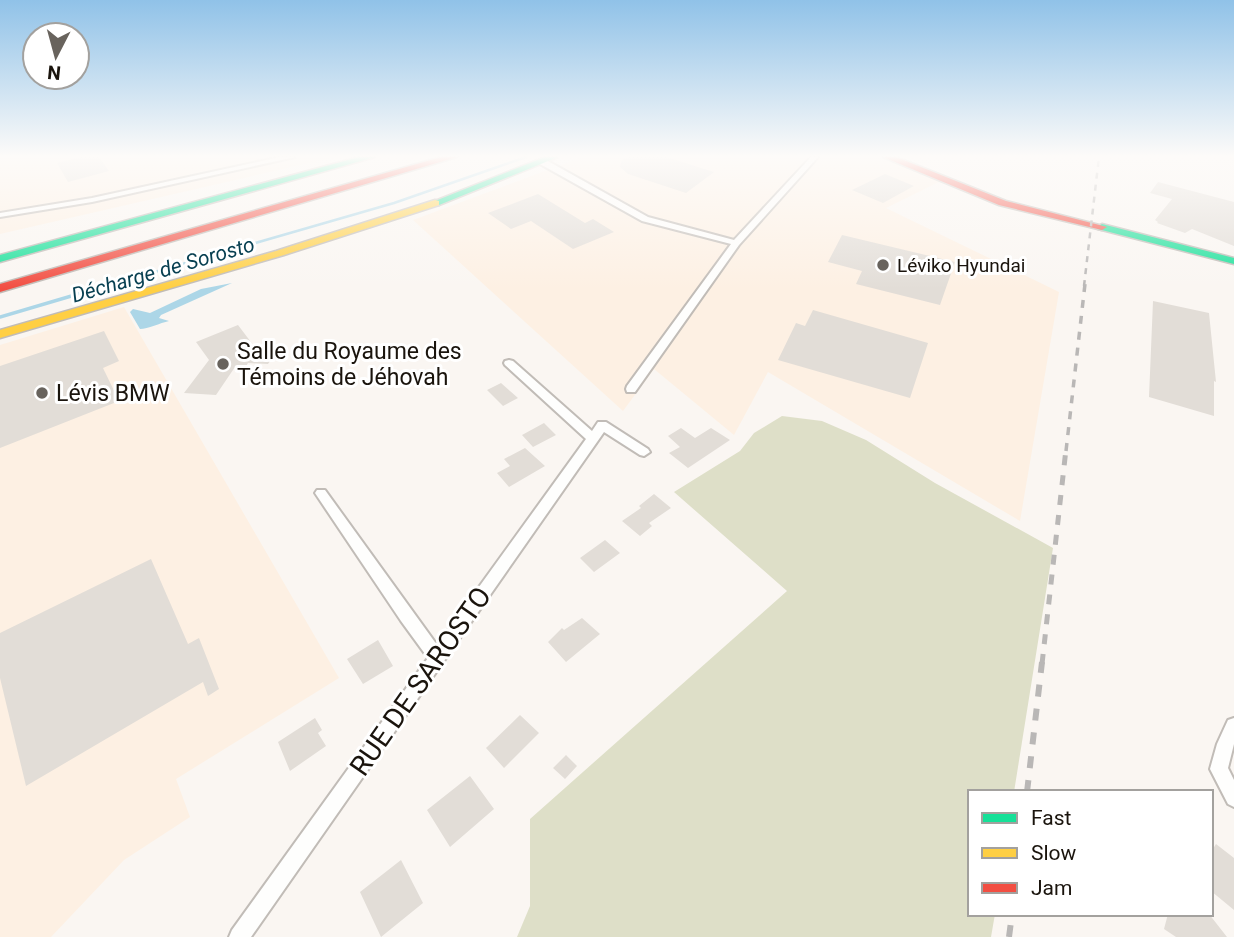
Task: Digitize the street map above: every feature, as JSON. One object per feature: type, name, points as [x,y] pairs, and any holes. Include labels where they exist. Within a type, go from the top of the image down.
[{"type":"main road","points":[[0,245],[191,201]]},
{"type":"main road","points":[[0,259],[214,201]]},
{"type":"main road","points":[[0,288],[307,201]]},
{"type":"main road","points":[[0,300],[316,201]]},
{"type":"main road","points":[[0,334],[332,236],[438,201]]},
{"type":"main road","points":[[997,201],[1234,261]]},
{"type":"street","points":[[0,215],[88,201]]},
{"type":"street","points":[[615,201],[645,219],[736,243]]},
{"type":"street","points":[[631,389],[736,243],[775,201]]},
{"type":"street","points":[[509,363],[592,438]]},
{"type":"street","name":"RUE DE SAROSTO","points":[[239,937],[602,425],[644,452]]},
{"type":"street","points":[[320,493],[405,616],[437,657]]},
{"type":"street","points":[[1234,726],[1225,744],[1219,769],[1234,798]]},
{"type":"shaded area","points":[[0,201],[145,201],[0,234]]},
{"type":"shaded area","points":[[465,201],[901,201],[886,208],[1059,292],[1020,521],[768,372],[734,435],[654,369],[623,411],[413,220]]},
{"type":"shaded area","points":[[124,307],[339,678],[176,779],[190,817],[124,860],[51,937],[0,937],[0,345]]},
{"type":"green space","points":[[782,416],[822,421],[866,440],[935,483],[1053,548],[1014,790],[968,790],[968,916],[995,916],[991,937],[517,937],[530,906],[530,819],[787,591],[674,492],[740,451],[754,433]]},
{"type":"water","points":[[232,283],[161,315],[159,318],[169,321],[150,327],[140,329],[130,312],[133,309],[150,313],[201,289]]},
{"type":"building","points":[[520,201],[549,201],[585,223],[593,219],[614,232],[573,249],[531,221],[511,229],[488,213]]},
{"type":"building","points":[[1171,201],[1234,202],[1234,246],[1192,229],[1185,233],[1155,220]]},
{"type":"building","points":[[842,235],[955,262],[940,305],[856,284],[862,271],[828,262]]},
{"type":"building","points":[[1153,301],[1209,313],[1216,382],[1214,381],[1214,416],[1149,397]]},
{"type":"building","points":[[813,310],[928,343],[910,398],[778,360],[796,323],[805,326]]},
{"type":"building","points":[[238,325],[257,350],[277,351],[268,364],[248,363],[245,368],[235,367],[216,395],[184,393],[209,360],[196,342]]},
{"type":"building","points":[[104,331],[119,361],[103,368],[119,401],[0,448],[0,366]]},
{"type":"building","points":[[501,383],[518,398],[503,406],[487,390]]},
{"type":"building","points":[[544,423],[556,435],[533,447],[522,435]]},
{"type":"building","points":[[681,428],[695,438],[711,428],[730,440],[688,468],[669,453],[680,447],[668,436]]},
{"type":"building","points":[[525,448],[545,466],[509,487],[497,473],[510,466],[504,459]]},
{"type":"building","points":[[654,494],[671,508],[649,523],[652,526],[640,536],[622,521],[641,508],[639,506]]},
{"type":"building","points":[[605,540],[620,553],[594,572],[580,558]]},
{"type":"building","points":[[151,559],[188,644],[199,638],[219,689],[208,696],[203,682],[26,786],[0,678],[0,633]]},
{"type":"building","points":[[582,618],[600,634],[566,662],[548,642],[562,628],[564,630]]},
{"type":"building","points":[[378,640],[393,666],[363,684],[347,659]]},
{"type":"building","points":[[520,715],[539,733],[504,768],[486,748]]},
{"type":"building","points":[[315,718],[322,730],[318,733],[326,746],[290,771],[278,742]]},
{"type":"building","points":[[566,755],[577,766],[565,779],[553,768]]},
{"type":"building","points":[[470,776],[494,809],[450,847],[427,810]]},
{"type":"building","points":[[1216,844],[1234,858],[1234,910],[1213,893],[1213,849]]},
{"type":"building","points":[[401,860],[423,903],[381,937],[360,892]]},
{"type":"building","points":[[1167,916],[1211,916],[1227,937],[1176,937],[1164,929]]},
{"type":"waterway","name":"Décharge de Sorosto","points":[[106,286],[401,201]]},
{"type":"waterway","name":"Décharge de Sorosto","points":[[0,317],[112,284]]},
{"type":"railway","points":[[1084,286],[1094,201]]},
{"type":"railway","points":[[1066,451],[1085,284]]},
{"type":"railway","points":[[1042,664],[1066,449]]},
{"type":"railway","points":[[1027,790],[1042,662]]},
{"type":"railway","points":[[1009,937],[1012,916]]},
{"type":"traffic: fast","points":[[0,259],[212,201]]},
{"type":"traffic: fast","points":[[435,203],[441,201]]},
{"type":"traffic: fast","points":[[1102,227],[1234,261]]},
{"type":"traffic: slow","points":[[0,334],[280,253],[435,203]]},
{"type":"traffic: jam","points":[[0,288],[302,201]]},
{"type":"traffic: jam","points":[[997,201],[1102,227]]},
{"type":"place","name":"Léviko Hyundai","points":[[883,265]]},
{"type":"place","name":"Salle du Royaume des Témoins de Jéhovah","points":[[223,364]]},
{"type":"place","name":"Lévis BMW","points":[[42,393]]}]
